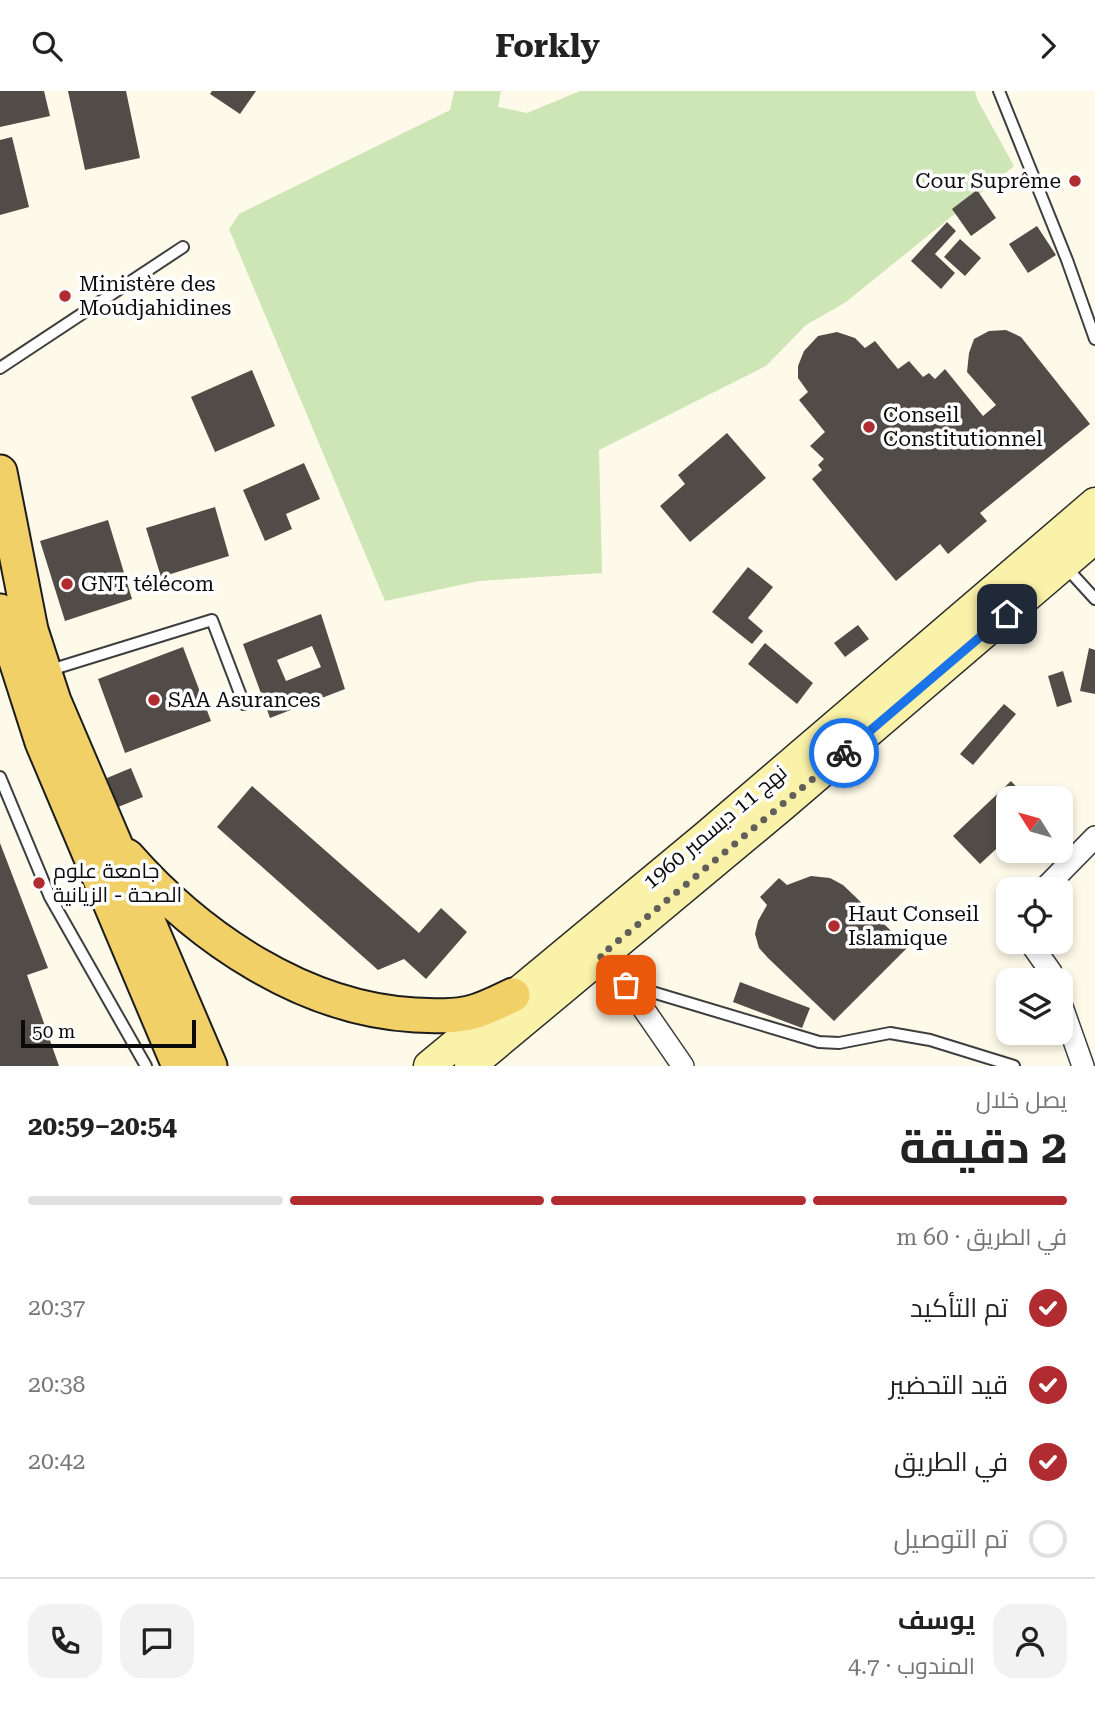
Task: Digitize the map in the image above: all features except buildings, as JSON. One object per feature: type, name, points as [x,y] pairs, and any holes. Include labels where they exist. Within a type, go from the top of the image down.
[{"type":"main road","points":[[0,472],[31,629],[44,672],[61,720],[210,1066]]},
{"type":"main road","name":"نهج 11 ديسمبر 1960","points":[[429,1066],[705,837],[1095,503]]},
{"type":"main road","name":"نهج 11 ديسمبر 1960","points":[[470,1066],[792,798],[1095,538]]},
{"type":"main road","points":[[0,611],[42,742],[179,1066]]},
{"type":"main road","points":[[110,836],[152,883],[201,925],[242,954],[302,987],[368,1009],[398,1014],[472,1012],[513,995]]},
{"type":"street","points":[[1056,877],[1095,837]]},
{"type":"street","points":[[600,956],[626,985],[682,1066]]},
{"type":"street","points":[[1073,1038],[1083,1066]]},
{"type":"lane","points":[[999,91],[1067,260],[1095,339]]},
{"type":"lane","points":[[0,368],[183,247]]},
{"type":"lane","points":[[1064,565],[1095,600]]},
{"type":"lane","points":[[44,672],[212,620],[244,703]]},
{"type":"lane","points":[[0,777],[50,897],[146,1066]]},
{"type":"lane","points":[[626,985],[819,1042],[839,1043],[890,1033],[930,1039],[1014,1066]]},
{"type":"green space","points":[[454,91],[501,91],[498,107],[527,113],[580,91],[975,91],[1014,166],[846,302],[806,325],[766,366],[599,450],[602,573],[479,581],[385,601],[229,229],[239,214],[450,110]]},
{"type":"way so far","points":[[626,985],[600,956],[844,753]]},
{"type":"place","name":"Cour Suprême","points":[[1075,181]]},
{"type":"place","name":"Ministère des Moudjahidines","points":[[65,296]]},
{"type":"place","name":"Conseil Constitutionnel","points":[[869,427]]},
{"type":"place","name":"GNT télécom","points":[[67,584]]},
{"type":"place","name":"SAA Asurances","points":[[154,700]]},
{"type":"place","name":"جامعة علوم الصحة - الزيانية","points":[[39,883]]},
{"type":"place","name":"Haut Conseil Islamique","points":[[834,926]]},
{"type":"route","points":[[844,753],[1007,614]]}]
